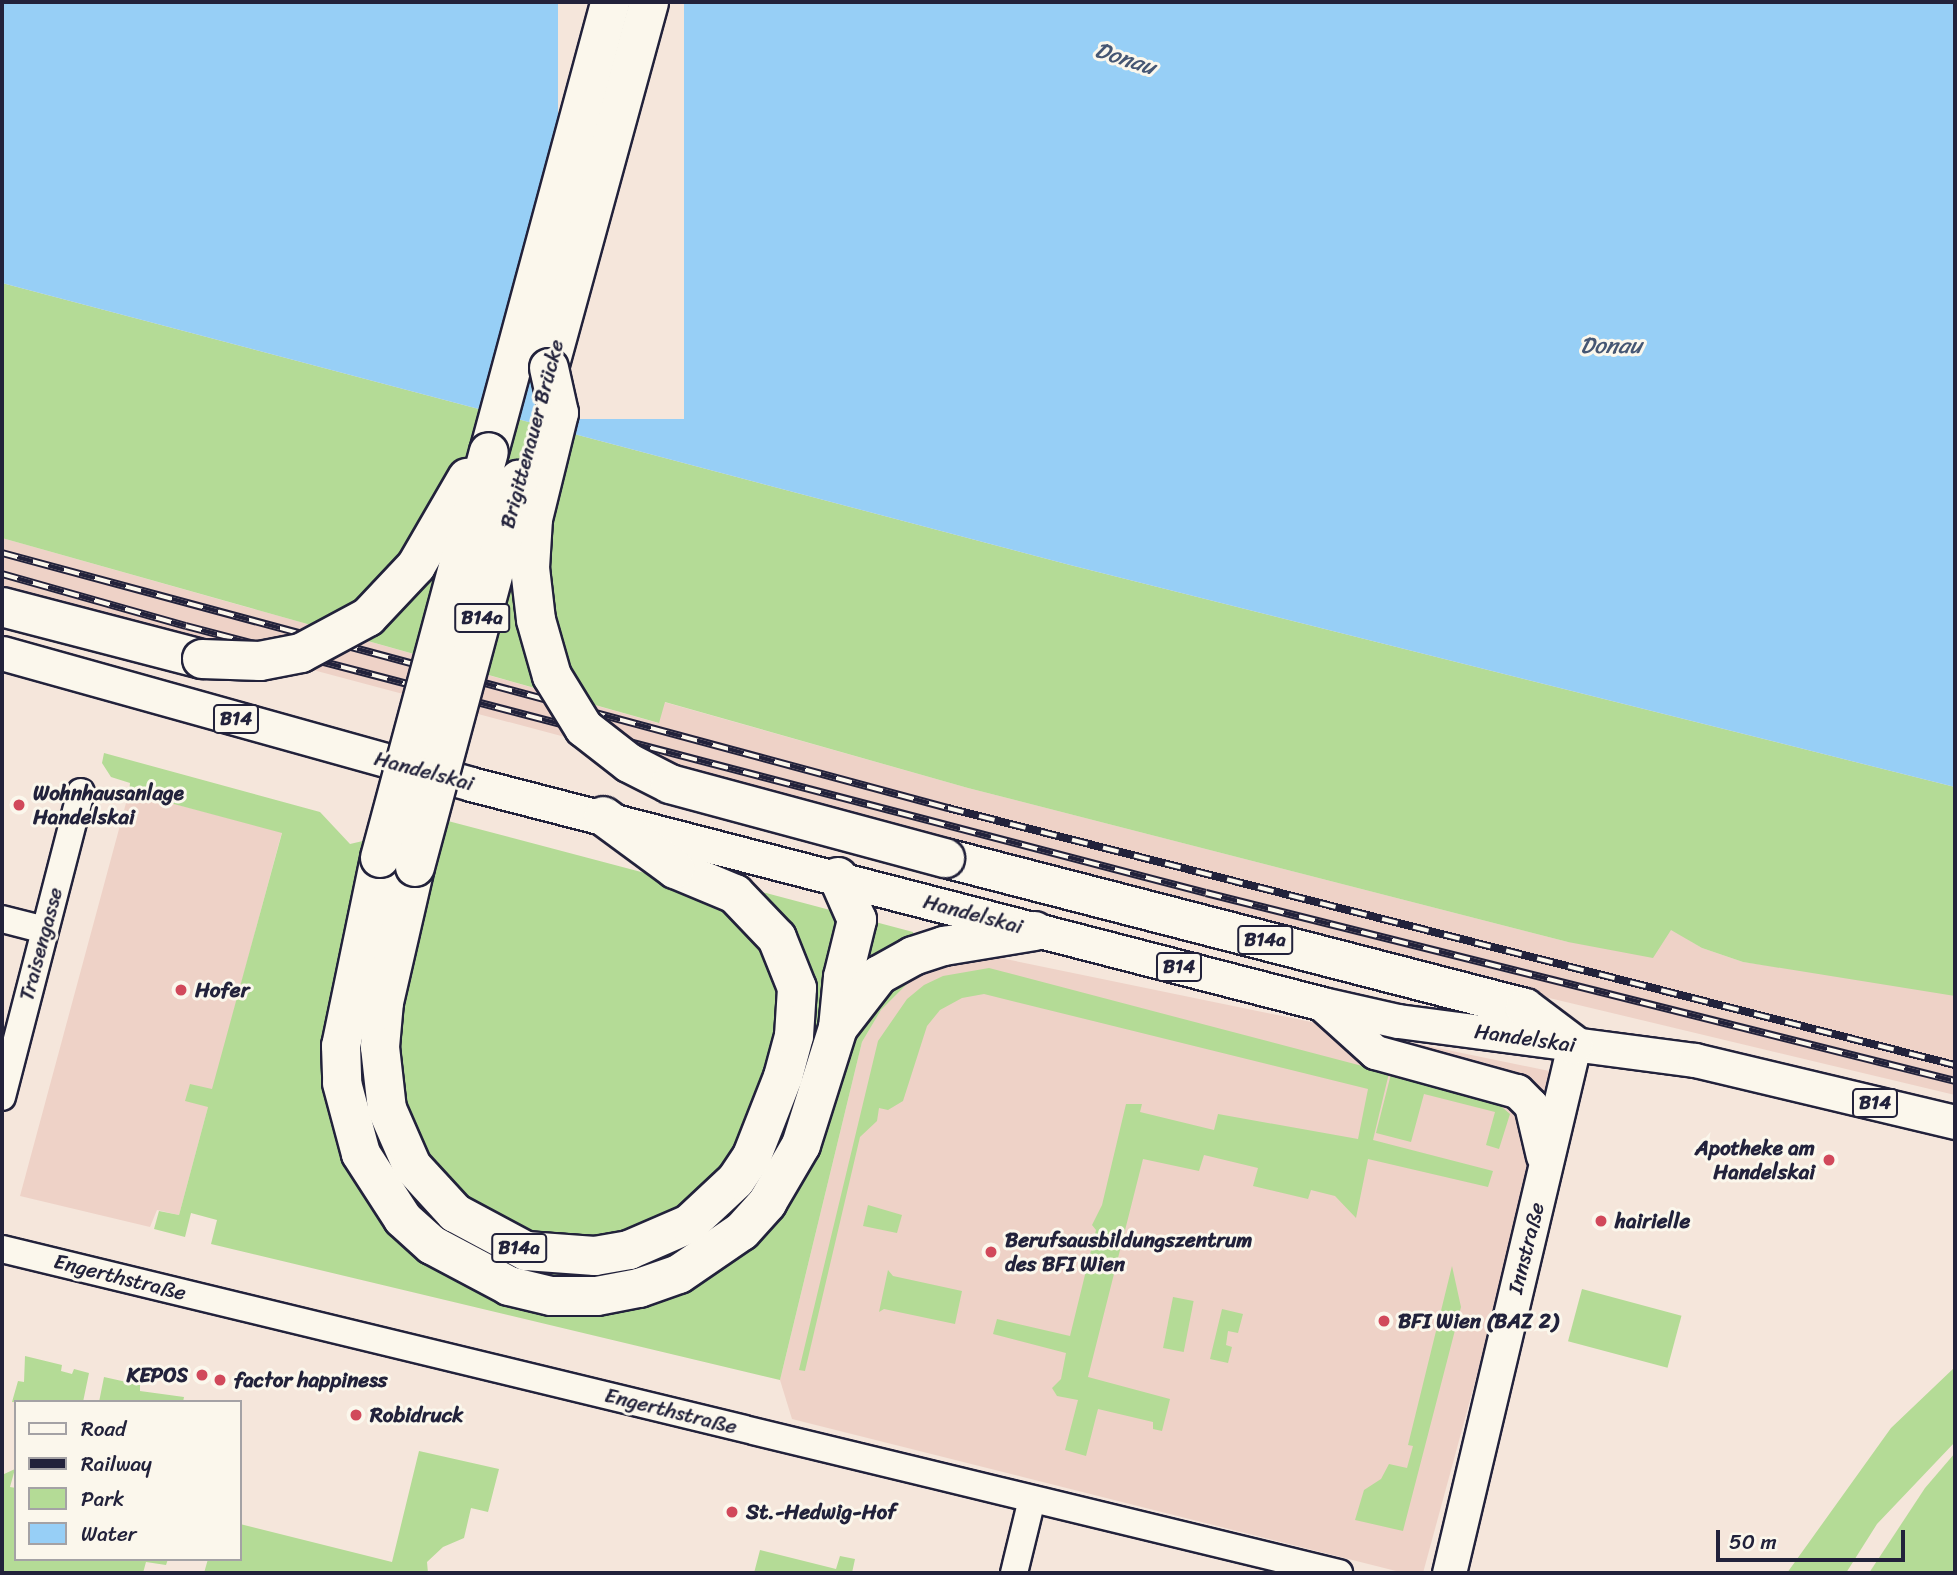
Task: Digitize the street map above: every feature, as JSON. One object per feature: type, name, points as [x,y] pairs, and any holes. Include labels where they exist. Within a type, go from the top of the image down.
[{"type":"highway","name":"Brigittenauer Brücke","points":[[397,863],[404,765],[610,2]]},
{"type":"highway","name":"Brigittenauer Brücke","points":[[397,863],[549,368],[649,2]]},
{"type":"highway","name":"B14a","points":[[549,368],[559,413],[533,519],[530,568],[536,620],[552,676],[584,728],[629,763],[670,783],[945,858],[1525,1008],[1574,1045]]},
{"type":"highway","points":[[2,607],[202,659],[260,661],[301,653],[340,636],[393,593],[435,537],[457,490],[489,452]]},
{"type":"highway","name":"B14a","points":[[397,863],[380,1047],[387,1109],[412,1166],[455,1213],[526,1251],[595,1256],[629,1250],[689,1224],[736,1180],[752,1156],[783,1077],[794,1036],[797,988],[777,938],[735,894],[675,869],[603,816]]},
{"type":"highway","name":"B14a","points":[[397,863],[341,1046],[349,1118],[361,1154],[403,1219],[432,1245],[509,1286],[551,1296],[597,1296],[652,1284],[712,1255],[767,1203],[801,1144],[838,1028],[843,976],[857,920],[838,877]]},
{"type":"highway","name":"B14a","points":[[838,1028],[880,975],[912,956],[944,946],[1035,931]]},
{"type":"main road","name":"Handelskai","points":[[2,653],[404,765],[1322,1004],[1398,1021],[1695,1060],[1955,1122]]},
{"type":"main road","points":[[1322,1004],[1375,1052],[1517,1091],[1531,1105],[1538,1123],[1545,1172]]},
{"type":"main road","name":"Innstraße","points":[[1449,1573],[1574,1045]]},
{"type":"street","name":"Traisengasse","points":[[2,1097],[81,792]]},
{"type":"street","points":[[2,919],[45,930]]},
{"type":"street","name":"Engerthstraße","points":[[2,1249],[1339,1573]]},
{"type":"street","points":[[1014,1573],[1032,1499]]},
{"type":"shaded area","points":[[2,538],[658,723],[664,702],[968,788],[1568,942],[1671,929],[1702,948],[1743,962],[1938,990],[1955,996],[1955,1095],[1499,986],[2,587]]},
{"type":"shaded area","points":[[129,792],[282,832],[179,1215],[157,1210],[150,1227],[20,1196]]},
{"type":"shaded area","points":[[991,956],[1559,1073],[1423,1573],[1404,1573],[792,1419],[780,1380],[862,1042],[881,1010],[918,973]]},
{"type":"green space","points":[[2,283],[1070,565],[1955,787],[1955,996],[1743,962],[1702,948],[1671,930],[1653,958],[1568,942],[968,788],[665,702],[659,723],[2,538]]},
{"type":"green space","points":[[104,753],[320,812],[350,844],[448,821],[645,873],[766,893],[913,932],[918,973],[881,1010],[862,1042],[780,1380],[211,1244],[217,1220],[191,1213],[185,1237],[154,1229],[159,1211],[179,1215],[208,1107],[185,1101],[190,1084],[212,1089],[282,833],[129,792],[130,783],[111,777],[102,763]]},
{"type":"green space","points":[[989,968],[1389,1073],[1373,1140],[1493,1171],[1488,1187],[1368,1159],[1356,1218],[1335,1196],[1311,1190],[1308,1199],[1253,1186],[1258,1168],[1204,1155],[1199,1171],[1143,1159],[1088,1377],[1170,1399],[1162,1431],[1153,1429],[1153,1422],[1098,1409],[1086,1456],[1065,1450],[1078,1400],[1057,1396],[1052,1388],[1061,1379],[1066,1353],[993,1334],[997,1319],[1070,1336],[1096,1230],[1092,1225],[1102,1205],[1126,1104],[1142,1104],[1140,1112],[1214,1130],[1218,1114],[1358,1139],[1368,1089],[984,994],[962,998],[940,1010],[927,1026],[903,1101],[888,1110],[879,1108],[877,1121],[860,1137],[805,1371],[799,1370],[878,1041],[907,999],[924,985],[943,976]]},
{"type":"green space","points":[[1391,1074],[1495,1101],[1510,1114],[1499,1149],[1486,1145],[1495,1112],[1424,1094],[1411,1142],[1376,1133]]},
{"type":"green space","points":[[868,1205],[902,1215],[897,1233],[863,1226]]},
{"type":"green space","points":[[1452,1266],[1461,1307],[1403,1531],[1355,1520],[1364,1490],[1381,1479],[1389,1464],[1407,1468],[1413,1446],[1408,1445]]},
{"type":"green space","points":[[888,1270],[893,1276],[962,1291],[955,1324],[884,1309],[879,1312]]},
{"type":"green space","points":[[1582,1289],[1681,1316],[1668,1368],[1568,1341]]},
{"type":"green space","points":[[1173,1297],[1194,1301],[1184,1352],[1163,1348]]},
{"type":"green space","points":[[1222,1309],[1243,1314],[1238,1333],[1228,1331],[1226,1345],[1232,1347],[1228,1363],[1210,1359]]},
{"type":"green space","points":[[25,1356],[62,1365],[61,1371],[72,1374],[74,1369],[89,1373],[83,1400],[12,1402],[18,1381],[24,1382]]},
{"type":"green space","points":[[1955,1367],[1955,1442],[1877,1524],[1846,1573],[1787,1573],[1891,1428]]},
{"type":"green space","points":[[104,1377],[140,1385],[140,1391],[184,1397],[183,1400],[99,1400]]},
{"type":"green space","points":[[419,1451],[499,1469],[488,1512],[471,1508],[464,1538],[443,1547],[427,1562],[428,1573],[204,1573],[207,1561],[242,1561],[242,1524],[392,1562]]},
{"type":"green space","points":[[1955,1453],[1955,1573],[1869,1573],[1925,1488]]},
{"type":"green space","points":[[14,1469],[10,1487],[14,1488],[14,1561],[167,1561],[166,1565],[146,1562],[143,1573],[2,1572],[2,1475]]},
{"type":"green space","points":[[760,1550],[836,1569],[840,1556],[855,1559],[852,1573],[754,1573]]},
{"type":"water","name":"Donau","points":[[2,2],[1955,2],[1955,787],[1070,565],[2,283]]},
{"type":"pier","points":[[558,2],[684,2],[684,419],[558,419]]},
{"type":"railway","points":[[2,553],[948,808],[1955,1065]]},
{"type":"railway","points":[[2,574],[186,626],[1206,893],[1955,1081]]},
{"type":"place","name":"Wohnhausanlage Handelskai","points":[[19,805]]},
{"type":"place","name":"Hofer","points":[[181,990]]},
{"type":"place","name":"Apotheke am Handelskai","points":[[1829,1160]]},
{"type":"place","name":"hairielle","points":[[1601,1221]]},
{"type":"place","name":"Berufsausbildungszentrum des BFI Wien","points":[[991,1252]]},
{"type":"place","name":"BFI Wien (BAZ 2)","points":[[1384,1321]]},
{"type":"place","name":"KEPOS","points":[[202,1375]]},
{"type":"place","name":"factor happiness","points":[[220,1380]]},
{"type":"place","name":"Robidruck","points":[[356,1415]]},
{"type":"place","name":"St.-Hedwig-Hof","points":[[732,1512]]}]
